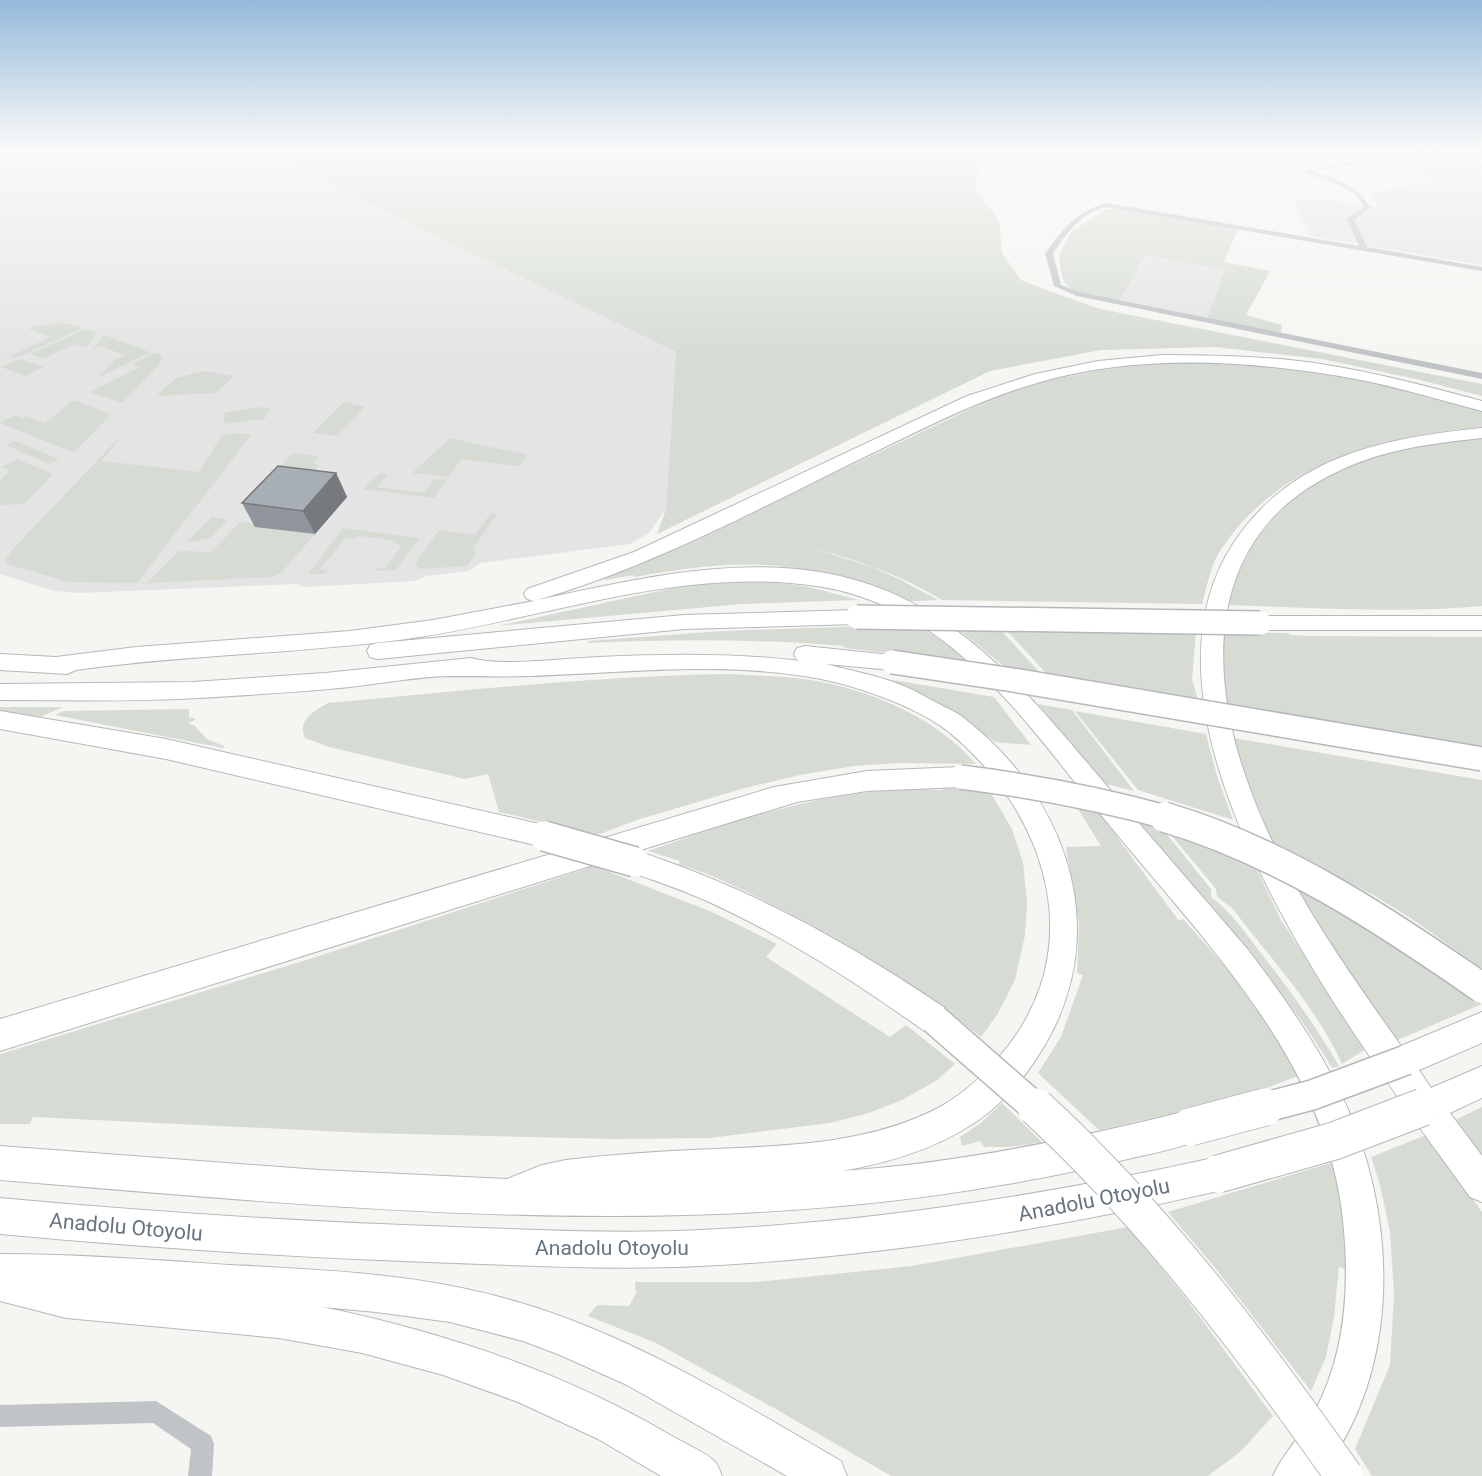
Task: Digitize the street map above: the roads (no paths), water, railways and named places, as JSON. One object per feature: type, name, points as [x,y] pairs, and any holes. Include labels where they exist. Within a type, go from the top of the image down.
[{"type":"highway","points":[[201,651],[262,639],[430,618],[498,603],[598,572],[690,533],[973,399],[1030,378],[1101,364],[1151,359],[1218,359],[1280,364],[1385,381],[1482,406]]},
{"type":"highway","points":[[1482,433],[1423,441],[1375,451],[1334,467],[1292,490],[1252,527],[1232,559],[1217,603],[1211,655],[1214,696],[1230,768],[1255,831],[1282,884],[1308,932],[1344,988],[1482,1185]]},
{"type":"highway","points":[[51,666],[113,656],[333,641],[430,628],[648,584],[724,574],[786,575],[839,584],[867,592],[918,614],[957,640],[1012,691],[1246,970],[1288,1028],[1314,1071],[1338,1122],[1357,1189],[1363,1232],[1365,1307],[1358,1354],[1346,1392],[1331,1426],[1309,1459],[1294,1476]]},
{"type":"highway","points":[[0,662],[51,666],[241,661],[674,623],[857,616],[1260,623],[1482,624]]},
{"type":"highway","points":[[0,692],[94,693],[193,690],[457,669],[543,657],[672,650],[787,652],[892,662],[1013,680],[1482,759]]},
{"type":"highway","points":[[457,669],[542,669],[650,663],[739,663],[833,672],[877,684],[939,714],[962,730],[1000,766],[1025,798],[1051,849],[1062,897],[1065,939],[1048,1009],[1023,1052],[998,1082],[952,1118],[901,1140],[844,1155],[770,1163],[640,1169],[566,1178],[545,1181],[509,1196]]},
{"type":"highway","points":[[0,720],[166,749],[544,836],[635,862],[729,897],[796,930],[862,969],[934,1019],[1026,1096],[1067,1136],[1138,1209],[1221,1308],[1305,1419],[1344,1476]]},
{"type":"highway","points":[[0,1035],[120,1000],[774,797],[872,779],[960,777],[1033,784],[1091,795],[1149,810],[1225,837],[1292,869],[1375,915],[1482,988]]},
{"type":"highway","points":[[0,1163],[360,1191],[509,1196],[656,1197],[853,1188],[1051,1160],[1191,1127],[1312,1095],[1406,1060],[1482,1027]]},
{"type":"highway","name":"Anadolu Otoyolu","points":[[0,1216],[254,1237],[516,1247],[697,1248],[851,1237],[998,1218],[1087,1203],[1218,1174],[1334,1141],[1432,1104],[1482,1082]]},
{"type":"highway","points":[[0,1272],[74,1273],[333,1290],[433,1301],[479,1311],[521,1322],[617,1358],[826,1476]]},
{"type":"highway","points":[[0,1283],[94,1303],[199,1310],[279,1319],[406,1344],[460,1361],[590,1414],[701,1476]]},
{"type":"street","points":[[1079,220],[1066,228],[1049,254],[1058,286],[1077,294],[1482,376]]},
{"type":"street","points":[[1193,220],[1482,269]]},
{"type":"street","points":[[1350,220],[1364,249]]},
{"type":"street","points":[[0,1416],[156,1412],[203,1444],[200,1476]]}]
